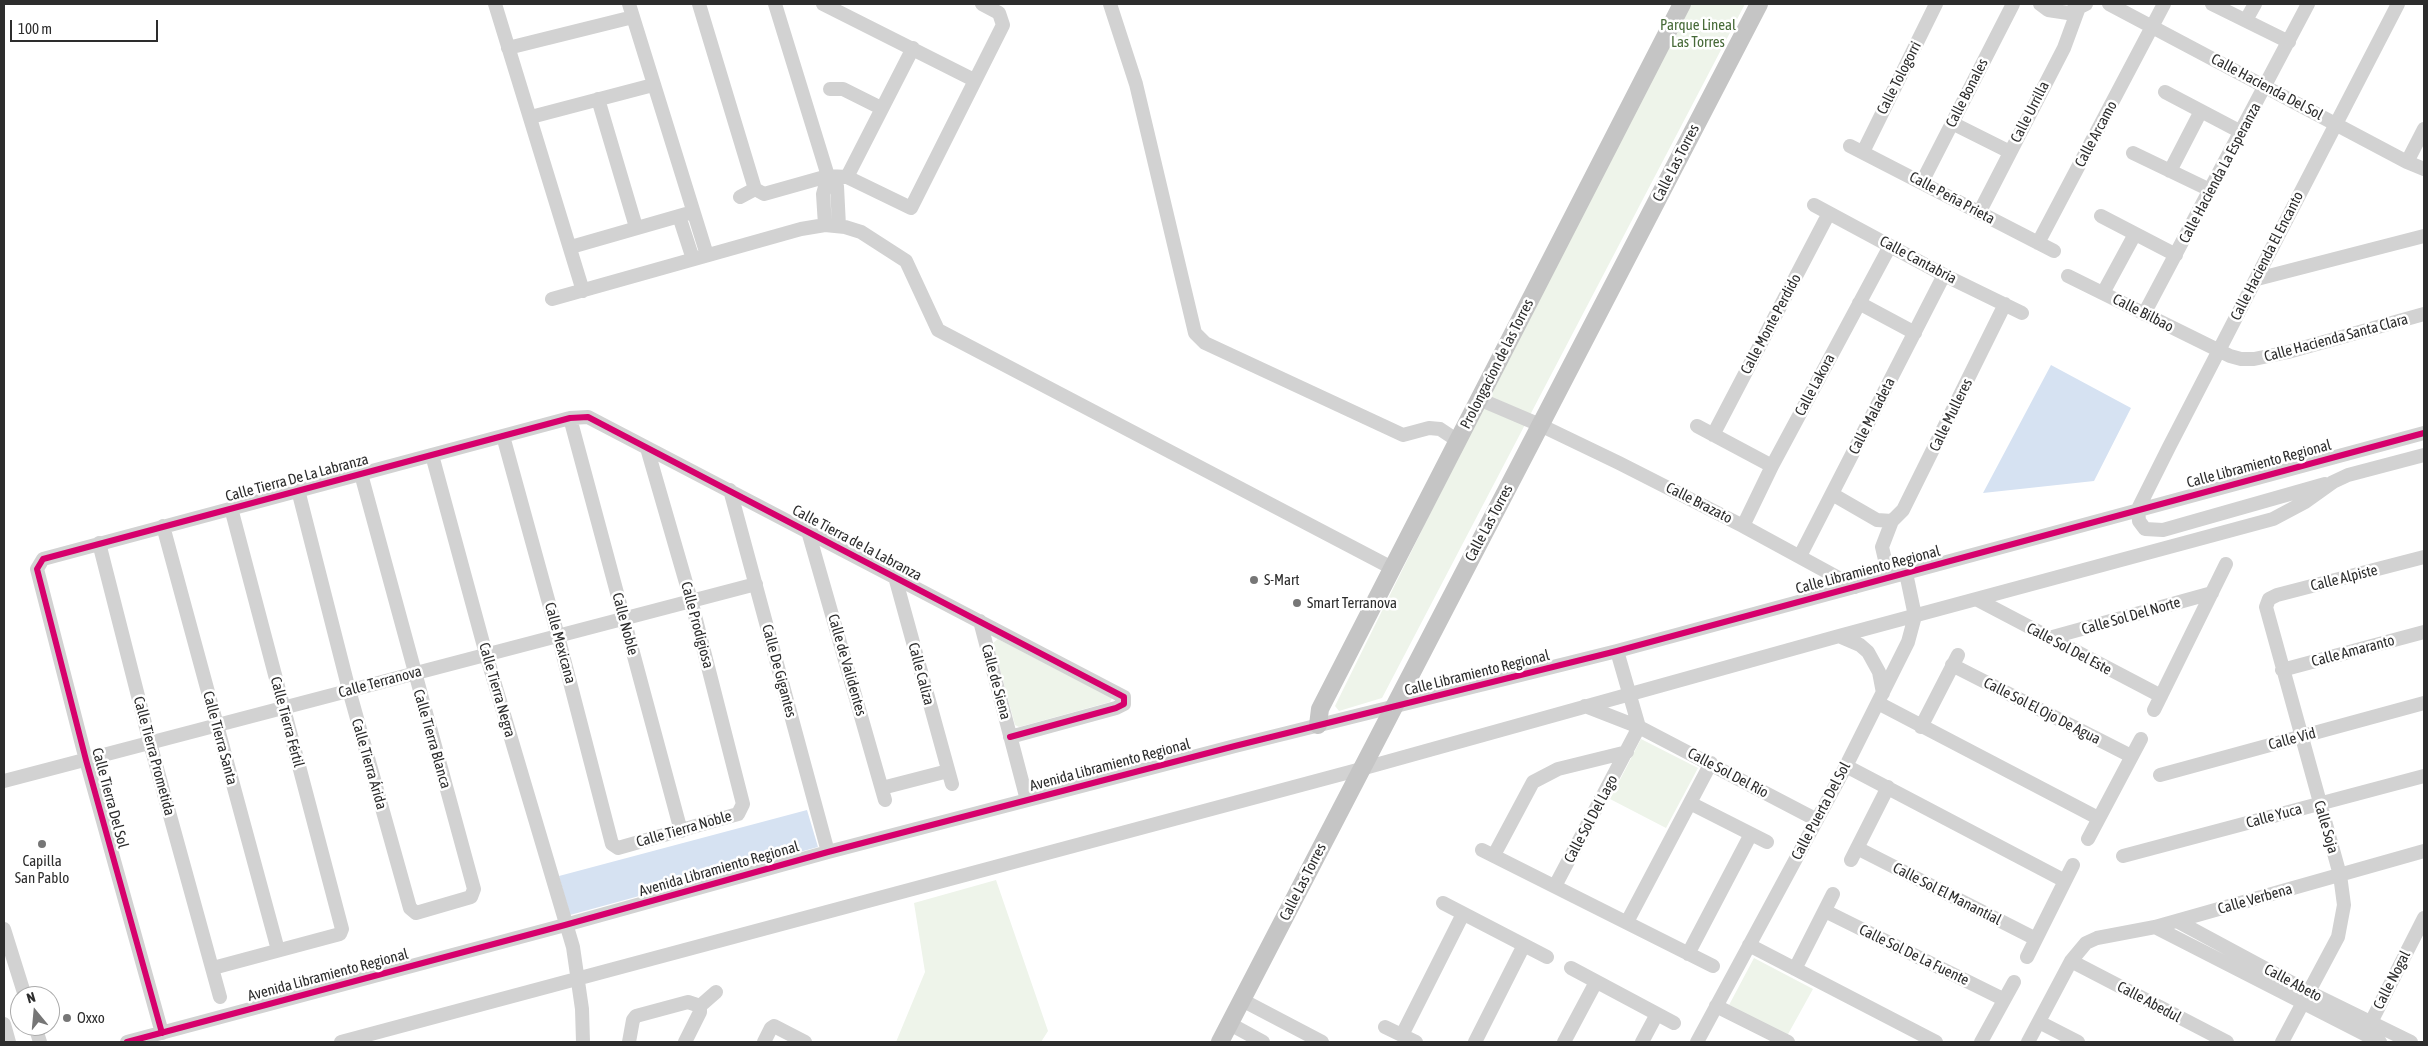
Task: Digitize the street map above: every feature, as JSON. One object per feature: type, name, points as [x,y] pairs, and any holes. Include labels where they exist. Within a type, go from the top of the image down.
[{"type":"main road","name":"Prolongacion de las Torres","points":[[1318,725],[1320,709],[1682,4]]},
{"type":"main road","name":"Calle Las Torres","points":[[1220,1042],[1759,4]]},
{"type":"street","points":[[495,4],[583,291]]},
{"type":"street","points":[[699,4],[756,189],[764,194],[828,176],[847,177],[911,208],[1003,25],[999,13],[982,4]]},
{"type":"street","points":[[775,4],[828,176],[837,186],[832,226]]},
{"type":"street","points":[[823,4],[914,48],[974,80]]},
{"type":"street","points":[[1110,4],[1136,84],[1195,333],[1205,343],[1403,435],[1429,428],[1440,429],[1458,441]]},
{"type":"street","name":"Calle Tologorri","points":[[1856,149],[1936,4]]},
{"type":"street","name":"Calle Bonales","points":[[1922,182],[2013,4]]},
{"type":"street","points":[[2040,4],[2048,10],[2058,13],[2068,13],[2082,7]]},
{"type":"street","name":"Calle Hacienda Del Sol","points":[[2109,4],[2153,25],[2335,124],[2424,169]]},
{"type":"street","name":"Calle Arcamo","points":[[2038,243],[2164,4]]},
{"type":"street","points":[[2212,4],[2288,42]]},
{"type":"street","points":[[2246,20],[2255,4]]},
{"type":"street","name":"Calle Hacienda La Esperanza","points":[[2144,314],[2242,132],[2308,4]]},
{"type":"street","name":"Calle Hacienda El Encanto","points":[[2138,509],[2218,350],[2257,279],[2398,4]]},
{"type":"street","name":"Calle Urrilla","points":[[1979,212],[2064,48],[2082,7]]},
{"type":"street","points":[[508,48],[631,10],[653,85],[686,214],[692,259]]},
{"type":"street","points":[[847,177],[881,108],[914,48]]},
{"type":"street","points":[[531,117],[653,85]]},
{"type":"street","points":[[830,89],[843,89],[881,108]]},
{"type":"street","points":[[2165,92],[2242,132]]},
{"type":"street","points":[[598,99],[636,227]]},
{"type":"street","points":[[2170,171],[2202,111]]},
{"type":"street","points":[[1952,123],[2010,152]]},
{"type":"street","points":[[2407,162],[2424,129]]},
{"type":"street","name":"Calle Peña Prieta","points":[[1856,149],[2054,251]]},
{"type":"street","points":[[2133,153],[2210,190]]},
{"type":"street","points":[[740,197],[756,189]]},
{"type":"street","name":"Calle Cantabria","points":[[1814,205],[1944,275],[2022,313]]},
{"type":"street","name":"Calle Monte Perdido","points":[[1713,435],[1828,213]]},
{"type":"street","points":[[571,247],[686,214]]},
{"type":"street","points":[[686,214],[707,255]]},
{"type":"street","points":[[2101,216],[2176,255]]},
{"type":"street","points":[[552,299],[801,229],[832,226],[861,232],[906,261],[938,330],[1392,568]]},
{"type":"street","points":[[2103,293],[2135,234]]},
{"type":"street","points":[[2257,279],[2424,236]]},
{"type":"street","name":"Calle Lakora","points":[[1743,526],[1772,466],[1890,246]]},
{"type":"street","name":"Calle Maladeta","points":[[1800,556],[1944,275]]},
{"type":"street","name":"Calle Bilbao","points":[[2068,276],[2218,350]]},
{"type":"street","points":[[1860,303],[1915,333]]},
{"type":"street","name":"Calle Mulleres","points":[[1902,574],[1886,564],[1882,547],[1892,522],[1903,510],[2005,304]]},
{"type":"street","name":"Calle Hacienda Santa Clara","points":[[2218,350],[2241,358],[2268,357],[2424,314]]},
{"type":"street","name":"Calle Brazato","points":[[1479,399],[1540,425],[1743,526],[1855,587]]},
{"type":"street","name":"Calle Tierra de la Labranza","points":[[570,418],[588,417],[1122,695],[1125,701],[1124,704],[1116,708],[1010,737]]},
{"type":"street","name":"Calle Tierra De La Labranza","points":[[37,569],[43,559],[99,543],[570,418]]},
{"type":"street","name":"Calle Noble","points":[[570,418],[680,831]]},
{"type":"street","points":[[1697,426],[1772,466]]},
{"type":"street","name":"Calle Libramiento Regional","points":[[1318,725],[1616,651],[2424,433]]},
{"type":"street","name":"Calle Mexicana","points":[[503,436],[558,636],[612,844],[618,848]]},
{"type":"street","name":"Calle Prodigiosa","points":[[647,448],[691,600],[743,804]]},
{"type":"street","name":"Calle Tierra Negra","points":[[432,455],[486,654],[573,946],[578,980]]},
{"type":"street","points":[[2138,509],[2139,521],[2145,529],[2163,530],[2333,482],[2348,475],[2424,455]]},
{"type":"street","name":"Calle Tierra Blanca","points":[[361,474],[474,889]]},
{"type":"street","points":[[341,1042],[1360,770],[1839,636],[2273,519],[2300,506],[2333,482]]},
{"type":"street","name":"Calle Tierra Árida","points":[[298,490],[349,690],[410,908],[416,913],[471,897],[474,889]]},
{"type":"street","name":"Calle De Gigantes","points":[[730,490],[828,852]]},
{"type":"street","points":[[1832,494],[1877,520],[1892,522]]},
{"type":"street","name":"Calle Tierra Fértil","points":[[232,508],[342,928],[340,934],[278,950]]},
{"type":"street","name":"Calle Tierra Santa","points":[[163,526],[278,950]]},
{"type":"street","name":"Calle de Validentes","points":[[808,530],[883,794]]},
{"type":"street","name":"Calle Tierra Prometida","points":[[99,543],[150,743],[220,997]]},
{"type":"street","name":"Calle Alpiste","points":[[2266,604],[2272,597],[2277,595],[2424,557]]},
{"type":"street","points":[[2154,710],[2226,564]]},
{"type":"street","name":"Calle Tierra Del Sol","points":[[37,569],[86,760],[162,1033]]},
{"type":"street","name":"Calle Puerta Del Sol","points":[[1697,1042],[1846,766],[1908,642],[1915,616],[1902,574]]},
{"type":"street","name":"Calle Caliza","points":[[883,794],[950,777],[895,577]]},
{"type":"street","name":"Calle Terranova","points":[[4,781],[756,584]]},
{"type":"street","name":"Calle Sol Del Norte","points":[[2049,638],[2212,593]]},
{"type":"street","name":"Calle Sol Del Este","points":[[1978,600],[2161,696]]},
{"type":"street","name":"Calle Soja","points":[[2266,604],[2266,611],[2282,670],[2340,875],[2344,905],[2338,936],[2304,997],[2282,1042]]},
{"type":"street","name":"Calle de Siena","points":[[980,622],[1026,800]]},
{"type":"street","name":"Calle Amaranto","points":[[2282,670],[2424,632]]},
{"type":"street","points":[[1839,636],[1860,645],[1868,652],[1879,672],[1880,698],[1921,727],[2098,818]]},
{"type":"street","points":[[1616,651],[1639,727]]},
{"type":"street","name":"Calle Sol El Ojo De Agua","points":[[1921,727],[1955,660],[2132,756]]},
{"type":"street","name":"Calle Vid","points":[[2160,775],[2424,703]]},
{"type":"street","name":"Calle Sol Del Río","points":[[1585,706],[1639,727],[1817,820]]},
{"type":"street","name":"Avenida Libramiento Regional","points":[[127,1042],[566,925],[828,852],[1318,725]]},
{"type":"street","name":"Calle Sol Del Lago","points":[[1555,886],[1639,727]]},
{"type":"street","points":[[2088,839],[2141,739]]},
{"type":"street","name":"Calle Sol Del Lago","points":[[1627,752],[1558,769],[1533,782],[1488,853],[1713,966]]},
{"type":"street","points":[[1627,922],[1711,764]]},
{"type":"street","points":[[1846,766],[2065,881]]},
{"type":"street","name":"Calle Yuca","points":[[2123,856],[2424,776]]},
{"type":"street","name":"Calle Sol El Manantial","points":[[1888,787],[1854,854],[2036,939]]},
{"type":"street","points":[[1690,803],[1767,842]]},
{"type":"street","name":"Calle Tierra Noble","points":[[618,848],[738,814],[743,804]]},
{"type":"street","points":[[1688,954],[1751,834]]},
{"type":"street","name":"Calle Verbena","points":[[2071,961],[2086,943],[2110,934],[2155,927],[2424,851]]},
{"type":"street","points":[[2027,957],[2073,865]]},
{"type":"street","points":[[1795,969],[1833,894]]},
{"type":"street","points":[[1443,904],[1547,957]]},
{"type":"street","name":"Calle Sol De La Fuente","points":[[1825,911],[2003,1000]]},
{"type":"street","points":[[1402,1035],[1463,914]]},
{"type":"street","name":"Calle Nogal","points":[[2365,1033],[2424,918]]},
{"type":"street","name":"Calle Abeto","points":[[2177,921],[2380,1042]]},
{"type":"street","name":"Calle Abeto","points":[[2155,927],[2304,997]]},
{"type":"street","points":[[4,929],[22,986]]},
{"type":"street","points":[[1475,1042],[1524,945]]},
{"type":"street","points":[[1749,945],[1936,1042]]},
{"type":"street","points":[[213,968],[278,950]]},
{"type":"street","points":[[2028,1042],[2071,961]]},
{"type":"street","name":"Calle Abedul","points":[[2071,961],[2227,1042]]},
{"type":"street","points":[[1570,968],[1674,1023]]},
{"type":"street","points":[[578,980],[582,1009],[583,1042]]},
{"type":"street","points":[[1564,1042],[1596,982]]},
{"type":"street","points":[[1981,1042],[2014,982]]},
{"type":"street","points":[[685,1042],[700,1012],[700,1006],[716,992]]},
{"type":"street","points":[[1242,1000],[1322,1042]]},
{"type":"street","points":[[629,1042],[633,1020],[636,1016],[688,1002],[693,1002],[700,1006]]},
{"type":"street","points":[[1716,1006],[1788,1042]]},
{"type":"street","points":[[1642,1042],[1657,1014]]},
{"type":"street","points":[[2039,1022],[2078,1042]]},
{"type":"street","points":[[4,1024],[10,1042]]},
{"type":"street","points":[[1230,1024],[1263,1042]]},
{"type":"street","points":[[764,1042],[774,1026],[805,1042]]},
{"type":"street","points":[[1385,1027],[1416,1042]]},
{"type":"street","points":[[1756,1042],[1763,1030]]},
{"type":"street","name":"Calle Abeto","points":[[2365,1033],[2411,1042]]},
{"type":"green space","name":"Parque Lineal Las Torres","points":[[1682,4],[1745,4],[1382,698],[1339,711],[1335,706]]},
{"type":"green space","points":[[998,639],[1112,698],[1110,702],[1019,727],[1015,725],[993,643]]},
{"type":"green space","points":[[1641,739],[1698,768],[1666,828],[1610,799]]},
{"type":"green space","points":[[996,880],[1048,1031],[1041,1042],[896,1042],[925,972],[914,903]]},
{"type":"green space","points":[[1754,958],[1813,989],[1787,1036],[1729,1005]]},
{"type":"water","points":[[2051,365],[2131,408],[2094,481],[1983,493]]},
{"type":"water","points":[[807,810],[818,847],[570,915],[559,876]]},
{"type":"cycle path","points":[[162,1033],[86,760],[37,569],[43,559],[570,418],[588,417],[1124,697],[1124,704],[1116,708],[1010,737]]},
{"type":"cycle path","points":[[127,1042],[565,925],[828,852],[1235,746],[1617,651],[2424,433]]},
{"type":"place","name":"S-Mart","points":[[1254,580]]},
{"type":"place","name":"Smart Terranova","points":[[1297,603]]},
{"type":"place","name":"Capilla San Pablo","points":[[42,844]]},
{"type":"place","name":"Oxxo","points":[[67,1018]]}]
